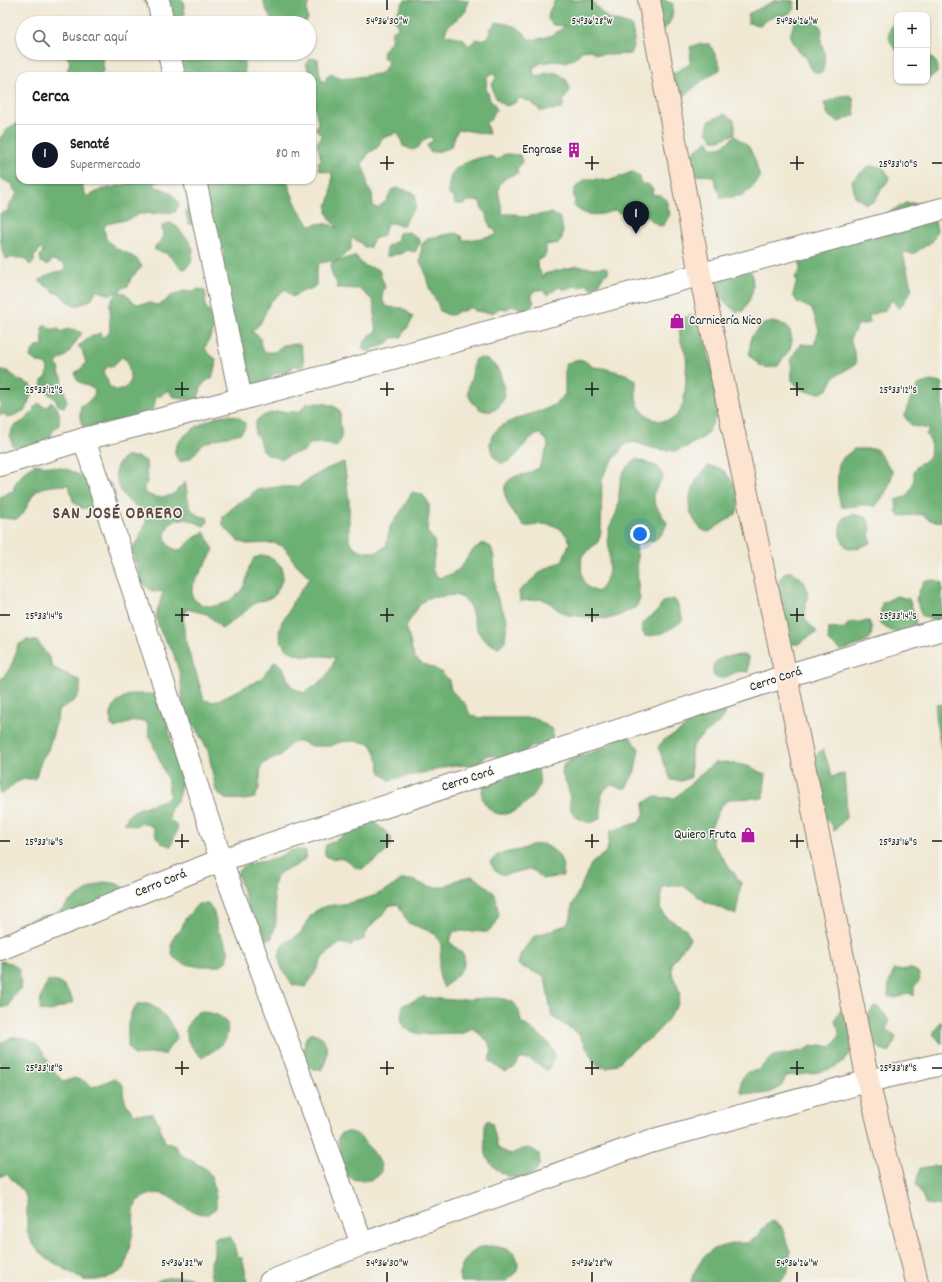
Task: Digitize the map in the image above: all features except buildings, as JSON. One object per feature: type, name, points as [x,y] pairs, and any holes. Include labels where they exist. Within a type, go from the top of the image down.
[{"type":"main road","points":[[649,0],[700,274],[786,676],[868,1081],[918,1282]]},
{"type":"street","points":[[158,0],[161,16]]},
{"type":"street","points":[[171,60],[173,72]]},
{"type":"street","points":[[196,184],[241,399]]},
{"type":"street","points":[[0,465],[84,439],[241,399],[942,208]]},
{"type":"street","points":[[84,439],[221,860],[362,1244]]},
{"type":"street","name":"Cerro Corá","points":[[0,949],[221,860],[786,676],[942,629]]},
{"type":"street","points":[[270,1282],[362,1244],[650,1141],[868,1081],[942,1064]]},
{"type":"green space","points":[[144,0],[183,0],[185,13],[183,16],[162,16],[153,8],[146,5]]},
{"type":"green space","points":[[311,0],[307,10],[307,16],[270,16],[264,1]]},
{"type":"green space","points":[[405,0],[468,0],[466,11],[447,27],[445,34],[464,39],[468,46],[477,39],[482,40],[489,37],[490,29],[497,22],[519,28],[528,39],[548,37],[565,26],[553,25],[548,19],[549,12],[555,0],[591,0],[609,19],[631,25],[634,43],[630,54],[611,55],[597,54],[590,50],[582,51],[574,59],[564,62],[554,61],[541,63],[534,67],[533,72],[538,77],[543,74],[553,72],[562,76],[569,84],[570,90],[564,100],[562,109],[540,111],[536,106],[519,98],[515,103],[506,106],[499,101],[493,93],[491,85],[495,80],[496,75],[490,74],[487,77],[486,88],[490,100],[495,105],[496,110],[490,120],[486,122],[489,134],[458,130],[450,148],[436,152],[430,152],[427,146],[433,141],[432,137],[426,139],[419,147],[413,150],[403,146],[397,132],[382,138],[378,147],[368,154],[362,164],[367,178],[367,187],[372,193],[373,206],[377,208],[380,206],[388,198],[391,190],[398,188],[413,192],[416,196],[416,207],[408,217],[406,223],[400,226],[393,223],[387,223],[383,236],[374,239],[369,248],[364,247],[360,242],[351,238],[351,249],[339,260],[319,263],[316,272],[316,285],[311,290],[302,291],[292,297],[285,289],[270,302],[260,324],[251,332],[257,334],[261,339],[260,343],[264,352],[275,352],[283,345],[300,344],[304,366],[299,367],[294,365],[290,372],[274,374],[260,389],[245,383],[239,343],[242,337],[227,334],[223,249],[195,224],[189,224],[186,212],[187,206],[193,194],[203,184],[288,184],[296,204],[311,226],[321,223],[338,228],[330,219],[327,212],[327,206],[331,195],[332,173],[319,170],[318,168],[318,162],[321,159],[317,143],[322,136],[316,128],[318,122],[316,112],[316,72],[309,72],[306,63],[309,60],[318,59],[322,81],[325,82],[327,76],[331,73],[340,77],[355,78],[382,72],[388,61],[383,57],[383,50],[391,42],[392,31],[398,28],[392,17],[399,10]]},
{"type":"green space","points":[[649,0],[664,0],[673,4],[671,19],[668,26],[662,31]]},
{"type":"green space","points":[[774,1],[794,1],[795,9],[786,16],[773,16],[760,25],[748,23],[748,14]]},
{"type":"green space","points":[[798,17],[816,19],[822,30],[821,41],[825,55],[823,72],[817,73],[812,70],[806,57],[799,52],[790,37],[793,26]]},
{"type":"green space","points":[[894,24],[894,47],[889,38],[891,27]]},
{"type":"green space","points":[[699,44],[710,44],[720,65],[720,70],[703,80],[678,101],[670,75],[690,64],[690,47]]},
{"type":"green space","points":[[930,56],[937,63],[937,73],[930,78]]},
{"type":"green space","points":[[69,60],[102,60],[104,69],[102,72],[67,72],[70,62]]},
{"type":"green space","points":[[173,60],[244,60],[245,72],[174,72]]},
{"type":"green space","points":[[851,95],[853,97],[855,115],[839,122],[828,115],[824,103],[841,96]]},
{"type":"green space","points":[[724,114],[734,120],[735,134],[719,140],[713,140],[707,131],[709,121]]},
{"type":"green space","points":[[16,124],[16,184],[83,184],[83,190],[87,197],[100,190],[128,184],[155,184],[154,186],[166,190],[174,196],[179,204],[175,212],[140,214],[130,219],[106,224],[104,228],[106,239],[117,249],[138,260],[142,267],[131,278],[128,286],[119,292],[125,293],[133,302],[138,304],[150,303],[156,305],[163,303],[169,297],[183,291],[192,292],[199,289],[205,291],[205,306],[210,312],[214,322],[214,327],[205,348],[208,353],[216,359],[212,378],[204,384],[198,399],[183,399],[172,396],[169,390],[161,396],[156,396],[154,407],[149,414],[87,428],[82,426],[80,416],[81,405],[87,403],[94,395],[95,390],[77,380],[75,373],[86,363],[82,350],[78,346],[88,338],[100,333],[102,338],[110,332],[110,303],[118,293],[111,295],[96,290],[91,300],[76,306],[67,301],[60,294],[53,292],[39,281],[50,274],[63,271],[65,267],[64,264],[53,260],[47,265],[41,262],[40,256],[43,251],[40,248],[34,256],[34,262],[30,265],[24,258],[5,259],[1,244],[0,214],[8,211],[8,206],[17,194],[13,188],[13,185],[0,178],[0,138]],"holes":[[[122,357],[128,362],[130,382],[128,385],[117,391],[109,386],[103,373],[107,367],[114,365]]]},
{"type":"green space","points":[[735,136],[749,147],[755,160],[760,178],[751,189],[744,194],[735,197],[721,198],[713,176],[694,176],[688,166],[690,155],[708,140],[713,148],[723,146]]},
{"type":"green space","points":[[503,155],[520,155],[522,162],[517,169],[518,173],[503,180],[499,186],[499,198],[502,214],[515,214],[523,217],[552,213],[559,217],[562,223],[563,234],[559,243],[546,245],[546,254],[543,258],[537,260],[537,265],[543,278],[544,274],[577,266],[593,268],[605,267],[608,269],[608,273],[603,276],[599,284],[592,289],[585,284],[581,288],[576,286],[564,289],[559,287],[548,295],[542,290],[536,290],[532,293],[534,302],[530,309],[521,311],[516,306],[512,306],[507,309],[500,308],[492,313],[474,311],[471,307],[463,311],[459,311],[453,315],[448,315],[440,311],[437,302],[430,291],[424,269],[420,262],[422,244],[429,238],[456,233],[462,236],[463,240],[497,235],[494,229],[490,227],[487,216],[481,207],[480,201],[469,201],[463,204],[455,204],[454,198],[448,194],[448,186],[452,173],[464,164],[488,156],[497,160]]},
{"type":"green space","points":[[869,166],[883,167],[889,176],[888,181],[880,191],[875,201],[866,204],[855,197],[852,180]]},
{"type":"green space","points":[[632,172],[640,176],[641,184],[648,184],[653,189],[652,195],[664,197],[666,200],[670,214],[664,225],[659,226],[638,210],[619,213],[615,210],[604,214],[593,215],[582,212],[574,205],[575,201],[573,194],[576,187],[586,179],[608,181]]},
{"type":"green space","points":[[906,203],[930,203],[937,230],[933,241],[913,254],[905,252],[903,254],[912,290],[899,309],[892,300],[884,311],[869,315],[870,323],[858,325],[850,339],[856,364],[834,377],[828,389],[821,393],[808,392],[799,388],[792,380],[791,358],[801,344],[814,345],[819,330],[812,309],[797,302],[793,295],[797,281],[795,277],[800,271],[800,259]]},
{"type":"green space","points":[[170,223],[176,226],[189,241],[193,249],[191,263],[185,269],[181,268],[166,253],[155,250],[155,246],[162,237],[162,225]]},
{"type":"green space","points":[[409,232],[420,240],[415,252],[407,250],[400,254],[386,256],[387,246],[398,240],[399,233]]},
{"type":"green space","points":[[353,256],[357,257],[365,266],[379,270],[385,287],[382,298],[384,304],[386,306],[403,308],[413,317],[402,337],[393,338],[383,346],[374,348],[369,352],[362,349],[365,340],[377,330],[374,321],[375,312],[373,301],[360,289],[337,288],[337,283],[333,277],[330,267],[332,263]]},
{"type":"green space","points":[[749,264],[753,283],[752,293],[743,311],[736,312],[722,299],[719,292],[719,281]]},
{"type":"green space","points":[[691,315],[701,319],[720,407],[711,427],[704,437],[675,451],[655,449],[635,442],[625,444],[606,470],[602,479],[601,532],[598,542],[582,556],[581,568],[585,584],[597,592],[602,587],[608,574],[608,534],[610,525],[617,511],[620,483],[624,470],[636,459],[658,467],[663,477],[653,494],[655,504],[667,523],[663,533],[655,540],[636,545],[640,599],[636,607],[608,619],[568,615],[542,599],[520,601],[519,591],[543,570],[562,561],[570,542],[564,532],[552,525],[523,525],[510,508],[505,494],[505,487],[508,481],[514,477],[527,474],[539,468],[548,446],[547,441],[540,434],[534,436],[529,439],[512,459],[507,462],[500,463],[494,457],[491,450],[490,444],[492,436],[497,430],[513,420],[548,408],[559,400],[565,394],[565,365],[574,360],[585,361],[593,367],[626,374],[636,380],[637,402],[641,409],[647,415],[658,421],[670,420],[676,416],[683,405],[686,383],[686,359],[680,339],[680,323],[681,319]]},
{"type":"green space","points":[[772,322],[786,325],[790,331],[792,340],[790,349],[778,366],[768,368],[759,364],[749,355],[751,337],[762,325]]},
{"type":"green space","points":[[45,324],[51,329],[58,328],[61,332],[67,329],[72,329],[82,333],[67,355],[56,364],[60,369],[59,373],[63,379],[62,384],[65,390],[67,402],[64,407],[58,405],[55,399],[48,393],[49,390],[41,387],[42,381],[47,377],[48,368],[45,364],[39,363],[30,357],[34,349],[43,345],[42,328]]},
{"type":"green space","points":[[480,358],[487,360],[496,367],[503,383],[505,396],[499,406],[492,411],[484,411],[476,406],[468,393],[474,361],[475,359]]},
{"type":"green space","points":[[0,371],[8,371],[19,380],[31,385],[33,391],[25,410],[7,417],[5,414],[0,415]]},
{"type":"green space","points":[[930,381],[942,383],[942,521],[931,520],[921,514],[904,516],[897,514],[896,500],[907,496],[913,485],[914,472],[917,466],[930,457],[931,443],[926,434],[930,429],[912,426],[904,416],[918,385]]},
{"type":"green space","points":[[51,402],[58,409],[59,425],[53,430],[50,440],[15,449],[12,445],[12,439],[10,436],[13,427],[25,420],[38,403],[45,407]]},
{"type":"green space","points":[[307,403],[321,403],[333,406],[340,411],[341,434],[340,440],[336,447],[325,443],[310,444],[303,452],[292,454],[282,459],[268,455],[261,448],[259,438],[255,434],[255,425],[257,420],[262,416],[272,413],[300,412]]},
{"type":"green space","points":[[224,415],[238,417],[245,423],[245,428],[241,433],[216,439],[202,445],[192,457],[181,462],[175,455],[175,448],[180,440],[197,426]]},
{"type":"green space","points":[[854,449],[876,449],[893,472],[889,486],[875,507],[863,505],[842,507],[840,502],[838,496],[839,461]]},
{"type":"green space","points":[[126,457],[137,457],[146,461],[147,483],[144,486],[144,492],[154,497],[165,497],[173,494],[185,482],[188,500],[192,510],[200,516],[207,517],[208,522],[204,526],[186,519],[176,520],[167,528],[166,534],[168,545],[173,549],[181,550],[194,538],[204,532],[214,550],[192,586],[192,596],[198,603],[207,606],[214,606],[220,605],[232,599],[245,584],[249,568],[254,558],[264,555],[274,559],[282,567],[283,578],[274,596],[255,603],[222,629],[207,614],[187,609],[183,618],[185,639],[204,700],[214,702],[261,679],[275,661],[283,667],[293,688],[304,693],[320,683],[333,665],[335,658],[296,654],[286,649],[281,641],[279,632],[282,621],[288,613],[292,603],[310,578],[295,563],[284,547],[275,543],[246,544],[237,540],[223,526],[223,516],[240,502],[249,498],[255,490],[277,487],[298,487],[320,473],[344,462],[349,500],[349,541],[357,549],[367,552],[377,552],[386,546],[390,526],[402,510],[412,492],[422,494],[429,505],[427,532],[434,540],[435,550],[432,570],[439,578],[449,575],[459,569],[472,551],[482,543],[491,547],[494,557],[495,590],[507,620],[505,641],[498,648],[482,637],[477,630],[470,607],[458,596],[427,598],[419,606],[406,626],[414,657],[422,664],[441,672],[449,680],[451,690],[466,705],[470,715],[481,718],[535,718],[553,730],[552,740],[532,747],[515,757],[505,760],[495,756],[486,755],[480,764],[447,766],[436,770],[389,780],[381,773],[376,753],[371,744],[351,741],[340,742],[331,746],[311,746],[302,742],[292,742],[279,757],[269,760],[261,766],[259,788],[255,798],[245,800],[225,799],[216,791],[208,750],[195,727],[186,720],[183,711],[179,671],[173,652],[162,635],[156,615],[163,592],[152,591],[143,584],[131,550],[138,540],[146,522],[145,512],[141,508],[130,503],[118,485],[116,478],[117,466]]},
{"type":"green space","points":[[35,464],[67,469],[83,477],[107,481],[111,484],[115,493],[115,508],[80,508],[73,501],[69,485],[38,490],[32,497],[22,515],[16,519],[0,518],[0,497],[16,489],[13,488],[20,477],[25,471]]},
{"type":"green space","points":[[708,466],[719,468],[724,471],[736,485],[739,505],[736,514],[709,532],[702,530],[697,525],[691,514],[689,504],[691,492],[697,480]]},
{"type":"green space","points":[[853,514],[867,518],[871,529],[869,533],[871,542],[854,549],[848,549],[842,541],[840,527],[843,518]]},
{"type":"green space","points":[[792,571],[804,582],[809,593],[805,605],[805,619],[817,632],[798,644],[791,644],[786,636],[777,584],[784,573]]},
{"type":"green space","points":[[935,580],[942,583],[942,619],[934,621],[922,616],[916,599],[924,581]]},
{"type":"green space","points":[[897,596],[909,599],[916,625],[901,632],[889,630],[879,622],[882,603]]},
{"type":"green space","points":[[674,599],[683,620],[665,632],[645,636],[642,631],[642,627],[645,621],[658,610],[663,602]]},
{"type":"green space","points":[[869,621],[872,628],[871,637],[864,643],[841,651],[828,641],[829,628],[843,629],[849,623]]},
{"type":"green space","points":[[27,640],[37,641],[50,659],[52,667],[80,681],[80,692],[75,700],[58,711],[57,720],[48,750],[42,759],[35,779],[25,779],[16,782],[8,790],[0,794],[0,680],[9,669],[18,645]]},
{"type":"green space","points":[[743,655],[748,657],[748,672],[742,671],[723,678],[714,676],[714,664],[721,658]]},
{"type":"green space","points":[[131,694],[161,694],[173,751],[180,770],[182,781],[177,801],[170,810],[169,819],[178,827],[171,846],[161,843],[156,836],[153,827],[144,823],[134,826],[124,823],[132,812],[170,797],[167,778],[149,735],[148,725],[144,721],[134,721],[115,728],[111,725],[112,709],[121,699]]},
{"type":"green space","points":[[724,703],[725,713],[720,722],[696,741],[691,750],[691,777],[682,781],[671,780],[658,747],[665,739],[683,729],[697,712]]},
{"type":"green space","points":[[936,704],[942,705],[942,753],[935,716]]},
{"type":"green space","points":[[624,733],[632,739],[639,749],[635,771],[626,788],[611,785],[604,791],[601,799],[601,817],[593,822],[584,821],[574,815],[570,808],[568,788],[562,774],[564,764],[573,759],[606,747]]},
{"type":"green space","points":[[823,749],[832,776],[844,774],[846,818],[834,831],[832,825],[824,817],[812,759]]},
{"type":"green space","points":[[726,762],[748,766],[766,775],[763,798],[729,799],[721,806],[711,827],[713,844],[741,883],[736,915],[706,902],[682,885],[662,887],[660,908],[666,917],[686,929],[690,939],[672,963],[672,973],[680,993],[678,1004],[666,1022],[652,1037],[633,1050],[617,1064],[608,1068],[599,1067],[593,1060],[578,1033],[552,1017],[545,977],[518,965],[520,955],[533,937],[566,925],[571,917],[572,906],[591,864],[607,851],[610,831],[640,822],[645,812],[644,803],[653,797],[675,798],[706,769],[715,763]]},
{"type":"green space","points":[[537,767],[540,780],[539,786],[534,795],[522,807],[507,814],[499,814],[492,811],[484,803],[482,790],[484,785]]},
{"type":"green space","points":[[358,821],[373,821],[391,836],[391,842],[386,852],[362,869],[355,867],[346,860],[330,858],[325,855],[326,845],[340,838]]},
{"type":"green space","points":[[543,844],[559,856],[563,876],[542,879],[535,871],[525,870],[504,875],[495,871],[490,862],[498,854],[520,850],[532,845]]},
{"type":"green space","points":[[290,850],[306,851],[306,857],[299,864],[281,872],[275,879],[273,890],[276,922],[272,938],[266,940],[257,934],[237,873],[247,864],[274,859]]},
{"type":"green space","points":[[472,876],[495,894],[499,915],[495,925],[487,932],[454,931],[449,941],[464,955],[464,965],[458,974],[444,988],[439,973],[441,947],[438,939],[429,931],[408,923],[398,904],[389,906],[383,915],[368,929],[364,939],[350,945],[340,943],[323,957],[312,978],[305,987],[293,985],[283,971],[279,960],[281,949],[284,944],[301,932],[310,916],[319,909],[359,901],[374,896],[395,885],[401,880],[412,880],[433,887],[443,887],[462,878]]},
{"type":"green space","points":[[103,882],[121,885],[128,892],[19,932],[15,929],[17,924],[42,916],[52,915],[62,910],[69,902]]},
{"type":"green space","points":[[198,904],[209,904],[214,913],[218,931],[228,950],[228,960],[219,966],[195,966],[182,963],[173,957],[171,947],[174,936],[181,930],[185,919]]},
{"type":"green space","points":[[0,961],[11,963],[19,969],[21,989],[13,997],[9,1006],[0,1008]]},
{"type":"green space","points":[[912,969],[918,972],[920,980],[914,987],[914,996],[909,993],[896,998],[888,996],[889,983],[894,970]]},
{"type":"green space","points":[[48,981],[58,982],[66,988],[74,1002],[49,1012],[40,1010],[40,1002],[44,988]]},
{"type":"green space","points":[[423,997],[457,1000],[500,998],[512,1002],[518,1008],[521,1022],[540,1036],[552,1048],[554,1057],[552,1062],[547,1070],[529,1059],[520,1059],[514,1068],[505,1072],[489,1060],[492,1050],[488,1041],[472,1028],[464,1033],[421,1034],[411,1032],[403,1026],[401,1016],[403,1005]]},
{"type":"green space","points":[[137,1004],[147,1004],[157,1009],[166,1017],[172,1027],[177,1037],[164,1055],[134,1055],[128,1047],[128,1024],[131,1013]]},
{"type":"green space","points":[[874,1006],[881,1010],[889,1022],[886,1030],[896,1037],[891,1050],[888,1053],[874,1043],[870,1034],[867,1017]]},
{"type":"green space","points":[[840,1010],[848,1017],[851,1041],[851,1048],[848,1056],[842,1063],[824,1071],[786,1076],[782,1085],[778,1089],[768,1093],[741,1093],[741,1080],[747,1072],[758,1070],[773,1056],[803,1051],[812,1046],[821,1045],[831,1047],[837,1040],[839,1034],[835,1020]]},
{"type":"green space","points":[[197,1012],[214,1014],[227,1022],[227,1036],[225,1040],[222,1044],[202,1058],[188,1041],[186,1036],[188,1025]]},
{"type":"green space","points":[[940,1022],[942,1022],[942,1044],[933,1034]]},
{"type":"green space","points":[[312,1033],[322,1038],[327,1048],[326,1059],[321,1070],[311,1068],[304,1061],[306,1039],[307,1036]]},
{"type":"green space","points":[[12,1037],[24,1038],[38,1046],[57,1075],[64,1082],[74,1078],[84,1081],[93,1087],[115,1078],[123,1085],[125,1101],[134,1114],[153,1114],[158,1122],[165,1142],[175,1146],[180,1154],[206,1169],[212,1177],[216,1197],[216,1208],[208,1214],[198,1213],[168,1196],[155,1193],[137,1201],[134,1210],[133,1232],[125,1268],[106,1278],[84,1280],[46,1258],[31,1241],[27,1230],[27,1199],[22,1190],[7,1174],[0,1177],[0,1048],[1,1043]]},
{"type":"green space","points":[[488,1120],[492,1123],[498,1148],[512,1154],[519,1150],[529,1148],[539,1154],[540,1164],[536,1171],[526,1177],[514,1178],[503,1174],[493,1166],[487,1158],[485,1148],[485,1124]]},
{"type":"green space","points":[[346,1132],[357,1134],[378,1159],[381,1168],[379,1175],[374,1179],[358,1180],[350,1178],[346,1174],[338,1138],[341,1133]]},
{"type":"green space","points":[[942,1166],[942,1206],[926,1204],[916,1184],[920,1168]]},
{"type":"green space","points":[[772,1221],[781,1226],[790,1249],[790,1261],[787,1274],[779,1282],[691,1282],[693,1274],[704,1256],[713,1249],[736,1243],[748,1243],[758,1236],[763,1228]]},
{"type":"green space","points":[[219,1237],[230,1237],[233,1241],[237,1256],[242,1258],[248,1282],[212,1282],[210,1265],[214,1255],[214,1239]]},
{"type":"green space","points":[[491,1246],[504,1248],[515,1255],[518,1264],[516,1273],[505,1282],[460,1282],[459,1273],[463,1263],[470,1254],[480,1247]]},
{"type":"green space","points":[[172,1277],[190,1277],[195,1282],[156,1282],[161,1279]]},
{"type":"place","name":"Engrase","points":[[574,150]]},
{"type":"place","name":"Senaté","points":[[636,234]]},
{"type":"place","name":"Carnicería Nico","points":[[677,321]]},
{"type":"place","name":"Quiero Fruta","points":[[748,835]]},
{"type":"district","name":"SAN JOSÉ OBRERO","points":[[118,515]]}]
